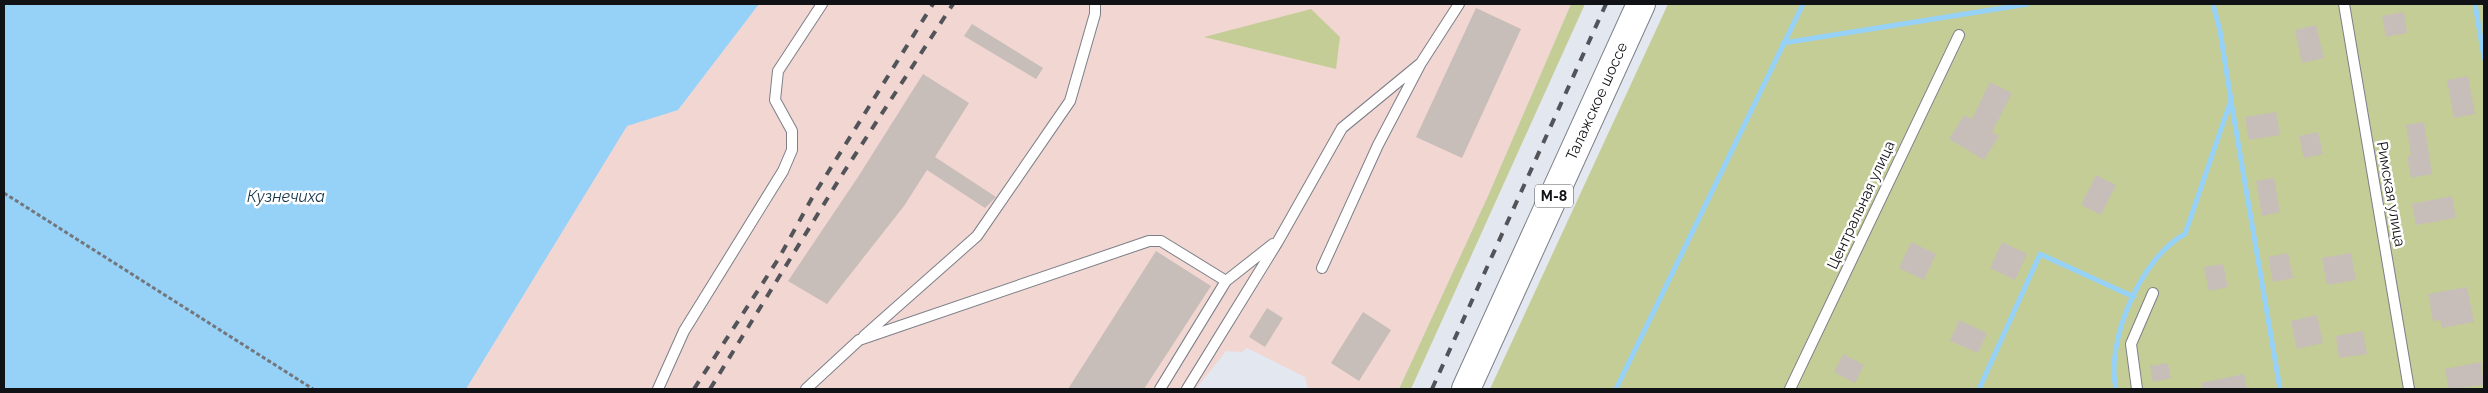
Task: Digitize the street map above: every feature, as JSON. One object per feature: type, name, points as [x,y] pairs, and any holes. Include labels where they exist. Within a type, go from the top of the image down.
[{"type":"main road","name":"Талажское шоссе","points":[[1466,389],[1641,4]]},
{"type":"lane","points":[[658,389],[684,331],[783,171],[792,150],[792,131],[775,100],[778,71],[822,4]]},
{"type":"lane","points":[[806,389],[977,236],[1070,101],[1095,14],[1095,4]]},
{"type":"lane","points":[[1322,268],[1378,145],[1421,63],[1459,4]]},
{"type":"lane","name":"Римская улица","points":[[2344,4],[2409,389]]},
{"type":"lane","name":"Центральная улица","points":[[1790,389],[1959,34]]},
{"type":"lane","points":[[1187,389],[1280,239],[1342,128],[1421,63]]},
{"type":"lane","points":[[1160,389],[1226,282],[1280,239]]},
{"type":"lane","points":[[859,340],[1149,241],[1161,241],[1226,282]]},
{"type":"lane","points":[[2137,389],[2131,344],[2153,293]]},
{"type":"path","points":[[4,193],[313,389]]},
{"type":"shaded area","points":[[759,4],[1571,4],[1488,196],[1399,389],[1308,389],[1305,377],[1247,348],[1242,352],[1226,351],[1196,389],[466,389],[627,125],[678,110]]},
{"type":"green space","points":[[1571,4],[1585,4],[1411,389],[1399,389],[1488,196]]},
{"type":"green space","points":[[1668,4],[2484,4],[2484,389],[1490,389]]},
{"type":"green space","points":[[1311,9],[1340,37],[1336,69],[1204,37]]},
{"type":"water","name":"Кузнечиха","points":[[4,4],[759,4],[678,110],[627,126],[466,389],[4,389]]},
{"type":"building","points":[[1476,8],[1521,29],[1462,158],[1416,137]]},
{"type":"building","points":[[2404,12],[2407,33],[2386,37],[2382,16]]},
{"type":"building","points":[[972,24],[1043,68],[1036,79],[964,36]]},
{"type":"building","points":[[2316,25],[2324,58],[2302,63],[2295,30]]},
{"type":"building","points":[[923,74],[969,103],[935,157],[996,197],[985,208],[927,170],[904,206],[827,304],[788,281],[858,177]]},
{"type":"building","points":[[2468,76],[2475,114],[2454,118],[2447,80]]},
{"type":"building","points":[[1990,82],[2012,93],[1992,132],[1999,136],[1984,160],[1949,139],[1964,115],[1972,119]]},
{"type":"building","points":[[2276,112],[2280,135],[2249,140],[2245,117]]},
{"type":"building","points":[[2424,122],[2432,174],[2411,178],[2407,156],[2411,155],[2406,125]]},
{"type":"building","points":[[2318,132],[2323,154],[2304,158],[2299,136]]},
{"type":"building","points":[[2096,175],[2116,185],[2101,215],[2081,205]]},
{"type":"building","points":[[2274,178],[2280,212],[2262,216],[2256,181]]},
{"type":"building","points":[[2452,196],[2456,218],[2416,225],[2412,204]]},
{"type":"building","points":[[1911,242],[1936,254],[1924,280],[1899,268]]},
{"type":"building","points":[[2002,242],[2027,254],[2015,280],[1990,268]]},
{"type":"building","points":[[1156,251],[1211,286],[1144,389],[1068,389]]},
{"type":"building","points":[[2288,253],[2293,278],[2273,282],[2268,257]]},
{"type":"building","points":[[2351,253],[2356,280],[2327,285],[2322,258]]},
{"type":"building","points":[[2223,264],[2228,287],[2209,291],[2204,267]]},
{"type":"building","points":[[2467,287],[2474,322],[2442,328],[2440,320],[2433,321],[2428,294]]},
{"type":"building","points":[[1267,308],[1283,318],[1265,347],[1249,337]]},
{"type":"building","points":[[1363,312],[1391,330],[1359,381],[1331,363]]},
{"type":"building","points":[[2317,315],[2323,343],[2297,349],[2291,321]]},
{"type":"building","points":[[1959,320],[1987,333],[1978,353],[1950,341]]},
{"type":"building","points":[[2363,331],[2367,354],[2339,358],[2336,336]]},
{"type":"building","points":[[1843,354],[1864,365],[1855,383],[1834,372]]},
{"type":"building","points":[[2481,362],[2484,385],[2449,389],[2445,369]]},
{"type":"building","points":[[2168,363],[2171,378],[2153,382],[2150,366]]},
{"type":"building","points":[[2244,374],[2247,389],[2202,389],[2201,383]]},
{"type":"waterway","points":[[1616,389],[1803,4]]},
{"type":"waterway","points":[[1783,43],[2028,4]]},
{"type":"waterway","points":[[2116,389],[2114,370],[2116,348],[2121,325],[2130,302],[2154,261],[2169,245],[2185,234],[2231,100],[2220,31],[2213,4]]},
{"type":"waterway","points":[[2475,4],[2484,58]]},
{"type":"waterway","points":[[2231,101],[2280,389]]},
{"type":"waterway","points":[[1979,389],[2040,254],[2134,297]]},
{"type":"railway","points":[[694,389],[779,258],[812,198],[933,4]]},
{"type":"railway","points":[[710,389],[840,178],[953,4]]},
{"type":"railway","points":[[1432,389],[1606,4]]}]
